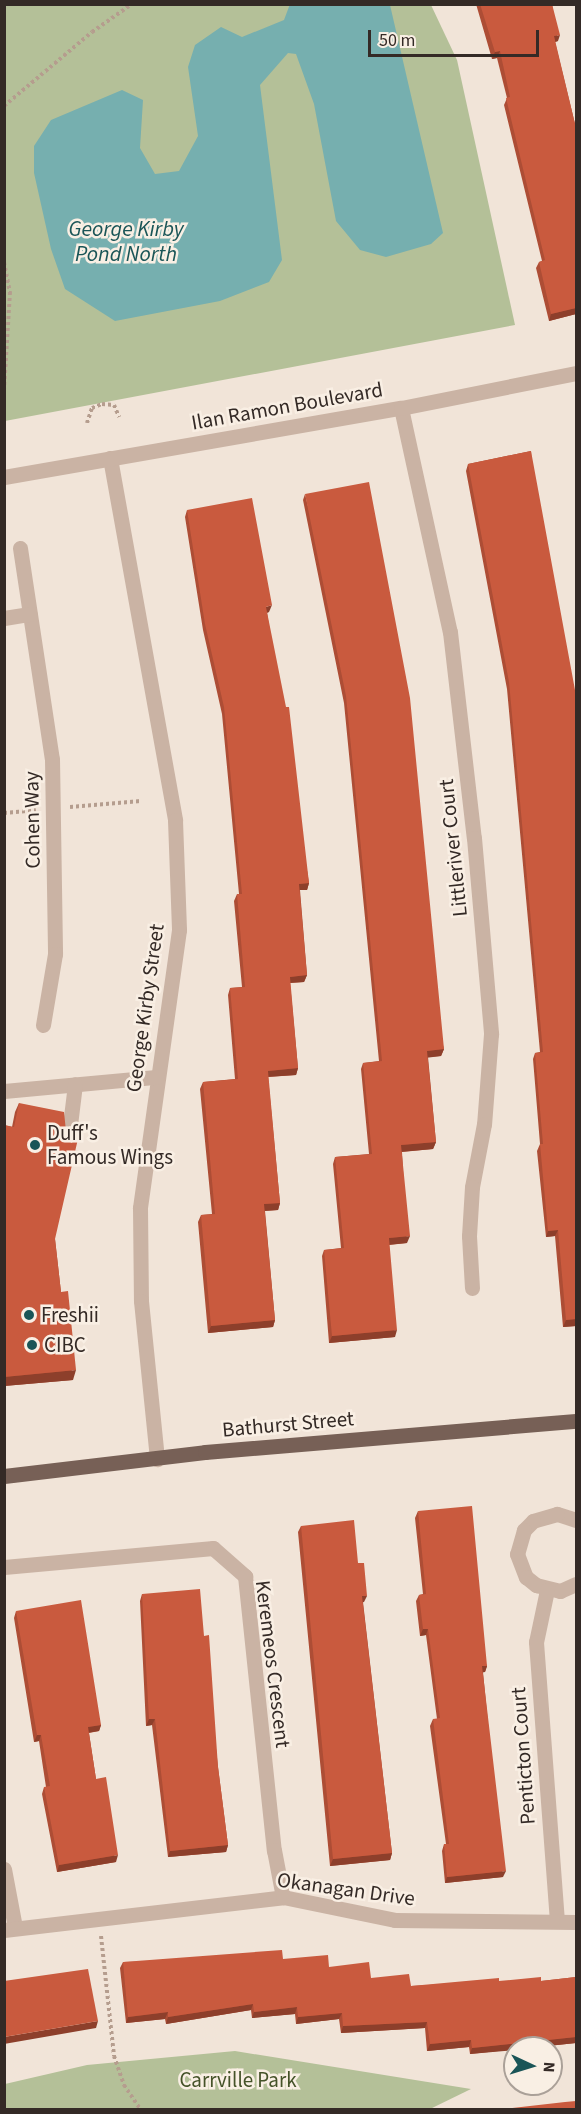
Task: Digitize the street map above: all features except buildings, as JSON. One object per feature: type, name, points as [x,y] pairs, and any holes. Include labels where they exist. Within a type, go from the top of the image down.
[{"type":"main road","name":"Bathurst Street","points":[[4,1476],[157,1459],[576,1421]]},
{"type":"street","name":"Ilan Ramon Boulevard","points":[[4,477],[401,408],[576,373]]},
{"type":"street","name":"Littleriver Court","points":[[401,408],[450,632],[491,1034],[484,1125],[471,1207],[472,1288]]},
{"type":"street","name":"George Kirby Street","points":[[110,458],[175,820],[179,930],[156,1077],[140,1208],[141,1301],[157,1459]]},
{"type":"street","name":"Cohen Way","points":[[20,548],[52,759],[55,954],[43,1025]]},
{"type":"street","points":[[4,618],[30,614]]},
{"type":"street","points":[[4,1091],[156,1077]]},
{"type":"street","points":[[69,1133],[75,1084]]},
{"type":"street","points":[[576,1520],[557,1514],[544,1515],[529,1526],[519,1541],[518,1554],[526,1577],[547,1590],[560,1591],[576,1584]]},
{"type":"street","name":"Keremeos Crescent","points":[[4,1567],[213,1548],[244,1576],[274,1850],[283,1897]]},
{"type":"street","name":"Penticton Court","points":[[547,1590],[536,1642],[557,1920]]},
{"type":"street","points":[[4,1869],[10,1929]]},
{"type":"street","name":"Okanagan Drive","points":[[10,1929],[283,1897],[394,1920],[576,1922]]},
{"type":"path","points":[[4,106],[92,32],[132,4]]},
{"type":"path","points":[[4,262],[10,292],[4,390]]},
{"type":"path","points":[[87,423],[92,408],[102,404],[114,405],[119,417]]},
{"type":"path","points":[[4,813],[141,801]]},
{"type":"path","points":[[101,1932],[114,2056],[124,2085],[141,2109]]},
{"type":"green space","points":[[5,5],[431,5],[457,60],[515,325],[5,421]]},
{"type":"green space","name":"Carrville Park","points":[[235,2051],[471,2089],[428,2110],[5,2109],[5,2084],[87,2065]]},
{"type":"water","name":"George Kirby Pond North","points":[[290,4],[390,5],[443,233],[431,244],[386,257],[360,250],[336,221],[314,104],[296,54],[288,53],[260,85],[282,260],[269,282],[220,301],[115,321],[65,289],[51,249],[34,173],[34,146],[51,120],[122,90],[143,100],[140,148],[155,174],[179,171],[198,136],[188,67],[195,45],[221,27],[242,37],[284,20]]},
{"type":"place","name":"Duff's Famous Wings","points":[[35,1145]]},
{"type":"place","name":"Freshii","points":[[29,1315]]},
{"type":"place","name":"CIBC","points":[[32,1345]]}]
